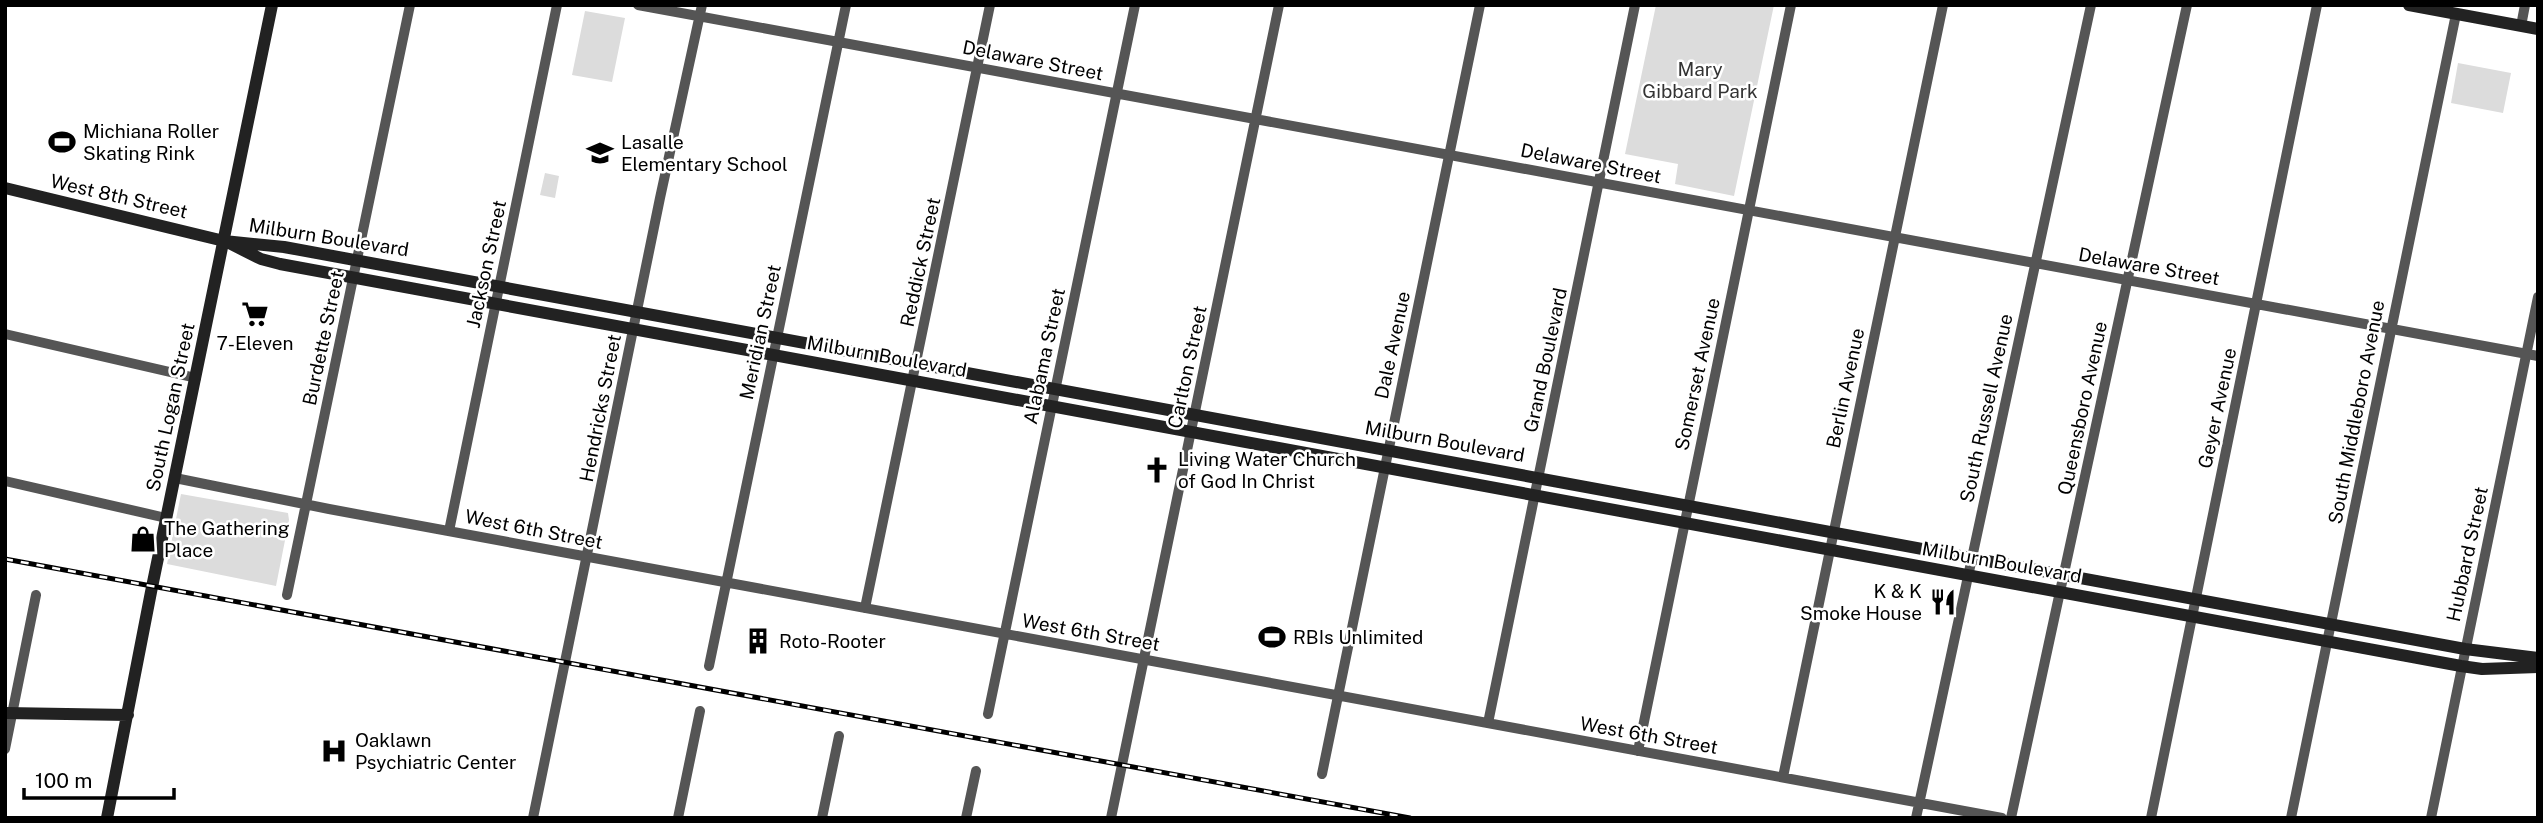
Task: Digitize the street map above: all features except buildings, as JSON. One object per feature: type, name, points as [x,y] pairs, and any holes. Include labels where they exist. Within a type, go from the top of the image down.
[{"type":"street","name":"South Logan Street","points":[[107,818],[272,5]]},
{"type":"street","name":"Burdette Street","points":[[287,595],[410,5]]},
{"type":"street","name":"Jackson Street","points":[[449,531],[557,5]]},
{"type":"street","name":"Delaware Street","points":[[638,5],[2538,356]]},
{"type":"street","name":"Hendricks Street","points":[[533,818],[702,5]]},
{"type":"street","name":"Meridian Street","points":[[709,666],[846,5]]},
{"type":"street","name":"Reddick Street","points":[[866,608],[990,5]]},
{"type":"street","name":"Alabama Street","points":[[988,715],[1135,5]]},
{"type":"street","name":"Carlton Street","points":[[1111,818],[1279,5]]},
{"type":"street","name":"Dale Avenue","points":[[1322,774],[1480,5]]},
{"type":"street","name":"Grand Boulevard","points":[[1488,723],[1635,5]]},
{"type":"street","name":"Somerset Avenue","points":[[1638,751],[1791,5]]},
{"type":"street","name":"Berlin Avenue","points":[[1783,777],[1943,5]]},
{"type":"street","name":"South Russell Avenue","points":[[1916,818],[2091,5]]},
{"type":"street","name":"Queensboro Avenue","points":[[2011,818],[2187,5]]},
{"type":"street","name":"Geyer Avenue","points":[[2151,818],[2317,5]]},
{"type":"street","points":[[2409,5],[2454,10],[2538,29]]},
{"type":"street","points":[[2521,26],[2525,5]]},
{"type":"street","name":"South Middleboro Avenue","points":[[2291,818],[2454,10]]},
{"type":"street","name":"West 8th Street","points":[[5,188],[224,241]]},
{"type":"street","name":"Milburn Boulevard","points":[[224,241],[284,247],[357,260],[2465,649],[2538,658]]},
{"type":"street","name":"Milburn Boulevard","points":[[224,241],[261,259],[495,304],[2461,666],[2482,669],[2538,667]]},
{"type":"street","name":"Hubbard Street","points":[[2431,818],[2538,297]]},
{"type":"street","points":[[5,334],[196,378]]},
{"type":"street","name":"West 6th Street","points":[[175,478],[587,557],[2002,818]]},
{"type":"street","points":[[5,481],[166,518]]},
{"type":"street","points":[[5,749],[9,713],[36,596]]},
{"type":"street","points":[[677,818],[700,711]]},
{"type":"street","points":[[9,713],[128,715]]},
{"type":"street","points":[[822,818],[839,736]]},
{"type":"street","points":[[966,818],[976,771]]},
{"type":"green space","name":"Mary Gibbard Park","points":[[1656,5],[1774,5],[1734,196],[1675,184],[1678,164],[1625,154]]},
{"type":"green space","points":[[585,11],[625,18],[612,82],[572,75]]},
{"type":"green space","points":[[2458,63],[2511,73],[2503,113],[2451,103]]},
{"type":"green space","points":[[545,173],[559,176],[555,198],[540,195]]},
{"type":"green space","points":[[181,494],[288,513],[289,520],[276,586],[167,564]]},
{"type":"railway","points":[[5,559],[1410,818]]},
{"type":"place","name":"Michiana Roller Skating Rink","points":[[62,142]]},
{"type":"place","name":"Lasalle Elementary School","points":[[600,153]]},
{"type":"place","name":"7-Eleven","points":[[255,314]]},
{"type":"place","name":"Living Water Church of God In Christ","points":[[1157,470]]},
{"type":"place","name":"The Gathering Place","points":[[143,539]]},
{"type":"place","name":"K & K Smoke House","points":[[1943,602]]},
{"type":"place","name":"RBIs Unlimited","points":[[1272,637]]},
{"type":"place","name":"Roto-Rooter","points":[[758,641]]},
{"type":"place","name":"Oaklawn Psychiatric Center","points":[[334,751]]}]
